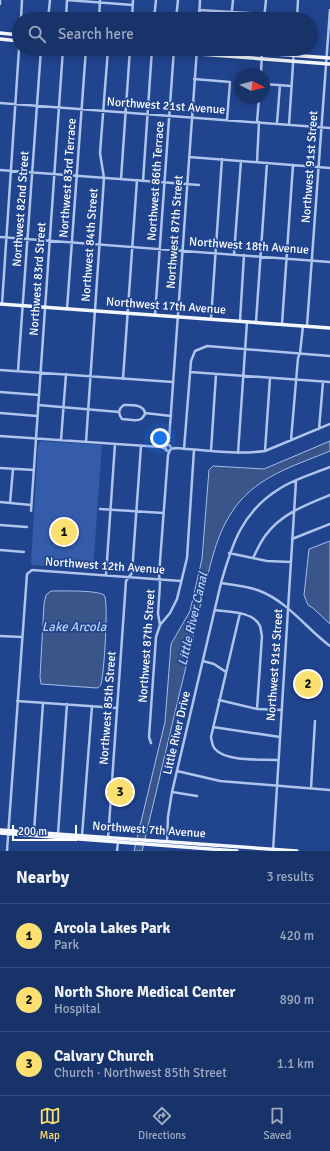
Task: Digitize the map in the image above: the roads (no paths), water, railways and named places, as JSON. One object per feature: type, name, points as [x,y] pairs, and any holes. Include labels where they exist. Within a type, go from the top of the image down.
[{"type":"main road","points":[[0,33],[12,34]]},
{"type":"main road","points":[[0,39],[12,40]]},
{"type":"main road","points":[[229,56],[328,64]]},
{"type":"main road","points":[[305,56],[328,58]]},
{"type":"main road","name":"Northwest 17th Avenue","points":[[1,304],[330,328]]},
{"type":"main road","name":"Northwest 7th Avenue","points":[[0,830],[54,837],[136,841],[237,851]]},
{"type":"main road","name":"Northwest 7th Avenue","points":[[0,833],[34,832],[108,839],[118,842],[136,841]]},
{"type":"main road","points":[[54,837],[58,834]]},
{"type":"main road","name":"Northwest 7th Avenue","points":[[167,844],[297,851]]},
{"type":"street","points":[[21,12],[22,0]]},
{"type":"street","points":[[49,12],[50,0]]},
{"type":"street","points":[[66,12],[67,0],[100,1],[133,5]]},
{"type":"street","points":[[132,12],[133,0]]},
{"type":"street","points":[[155,12],[156,0]]},
{"type":"street","points":[[177,12],[178,0]]},
{"type":"street","points":[[200,0],[199,10],[232,12],[233,0]]},
{"type":"street","points":[[264,12],[266,0]]},
{"type":"street","points":[[297,12],[298,0]]},
{"type":"street","points":[[99,12],[100,1]]},
{"type":"street","name":"Northwest 91st Street","points":[[292,440],[298,358],[305,326],[312,260],[321,128],[328,64],[330,10]]},
{"type":"street","points":[[1,304],[18,56]]},
{"type":"street","name":"Northwest 82nd Street","points":[[18,371],[41,56]]},
{"type":"street","name":"Northwest 83rd Street","points":[[31,511],[63,56]]},
{"type":"street","name":"Northwest 83rd Terrace","points":[[67,309],[86,56]]},
{"type":"street","name":"Northwest 84th Street","points":[[86,442],[104,178],[100,153],[107,56]]},
{"type":"street","points":[[121,179],[130,56]]},
{"type":"street","points":[[143,181],[152,56]]},
{"type":"street","name":"Northwest 86th Terrace","points":[[155,315],[174,56]]},
{"type":"street","name":"Northwest 87th Street","points":[[151,743],[149,737],[156,637],[160,626],[158,614],[159,579],[196,56]]},
{"type":"street","points":[[289,125],[294,56]]},
{"type":"street","points":[[261,68],[262,59]]},
{"type":"street","points":[[194,79],[230,82],[227,120]]},
{"type":"street","points":[[270,84],[291,86]]},
{"type":"street","points":[[277,123],[280,85]]},
{"type":"street","name":"Northwest 21st Avenue","points":[[0,103],[330,128]]},
{"type":"street","points":[[257,162],[259,104]]},
{"type":"street","points":[[189,157],[330,168]]},
{"type":"street","points":[[211,319],[222,159]]},
{"type":"street","points":[[234,254],[241,161]]},
{"type":"street","points":[[256,322],[267,163]]},
{"type":"street","points":[[282,324],[293,165]]},
{"type":"street","points":[[0,170],[199,185]]},
{"type":"street","points":[[123,378],[137,180]]},
{"type":"street","name":"Northwest 18th Avenue","points":[[0,237],[330,262]]},
{"type":"street","points":[[240,321],[244,255]]},
{"type":"street","points":[[238,453],[247,322]]},
{"type":"street","points":[[184,449],[191,361],[195,351],[207,346],[330,356]]},
{"type":"street","points":[[0,370],[173,382]]},
{"type":"street","points":[[190,372],[330,382]]},
{"type":"street","points":[[61,440],[66,374]]},
{"type":"street","points":[[211,451],[216,374]]},
{"type":"street","points":[[265,450],[270,378]]},
{"type":"street","points":[[319,429],[323,382]]},
{"type":"street","points":[[0,392],[39,395]]},
{"type":"street","points":[[38,405],[119,412]]},
{"type":"street","points":[[124,405],[140,406],[143,408],[145,413],[141,419],[122,419],[119,415],[120,408],[124,405]]},
{"type":"street","points":[[0,413],[38,416]]},
{"type":"street","points":[[145,413],[171,416]]},
{"type":"street","points":[[0,436],[238,453],[265,450],[330,424]]},
{"type":"street","points":[[106,575],[115,444]]},
{"type":"street","name":"Northwest 85th Street","points":[[108,839],[126,580],[132,573],[141,446]]},
{"type":"street","points":[[160,626],[177,600],[187,558],[194,450]]},
{"type":"street","name":"Little River Drive","points":[[167,844],[168,817],[172,792],[221,583],[229,553],[236,535],[246,519],[258,505],[279,489],[330,467]]},
{"type":"street","points":[[0,468],[34,470]]},
{"type":"street","points":[[10,503],[13,469]]},
{"type":"street","name":"Northwest 91st Street","points":[[273,850],[296,481]]},
{"type":"street","points":[[253,558],[265,536],[274,524],[294,510],[330,495]]},
{"type":"street","points":[[0,502],[31,505]]},
{"type":"street","points":[[100,509],[164,513]]},
{"type":"street","points":[[292,539],[330,524]]},
{"type":"street","points":[[0,525],[27,527]]},
{"type":"street","points":[[0,550],[24,552]]},
{"type":"street","points":[[229,553],[253,558],[291,562]]},
{"type":"street","name":"Northwest 12th Avenue","points":[[22,637],[27,574],[32,570],[181,581]]},
{"type":"street","points":[[221,583],[248,587],[272,597],[330,646]]},
{"type":"street","points":[[215,610],[240,613],[250,616],[256,620],[260,626],[262,636],[257,709]]},
{"type":"street","points":[[240,613],[211,737],[214,748],[220,753],[229,757],[278,760]]},
{"type":"street","points":[[0,636],[22,637],[7,851]]},
{"type":"street","points":[[203,661],[214,664],[226,672]]},
{"type":"street","points":[[219,700],[257,709],[282,710]]},
{"type":"street","points":[[17,702],[117,708]]},
{"type":"street","points":[[34,832],[42,703]]},
{"type":"street","points":[[58,834],[67,704]]},
{"type":"street","points":[[82,836],[92,706]]},
{"type":"street","points":[[311,788],[314,721]]},
{"type":"street","points":[[213,727],[280,737]]},
{"type":"street","points":[[177,771],[220,781],[330,790]]},
{"type":"street","points":[[172,792],[197,796]]},
{"type":"street","points":[[117,851],[118,842]]},
{"type":"water","name":"Little River Canal","points":[[330,441],[330,451],[271,476],[250,491],[234,509],[218,539],[197,620],[142,851],[134,851],[165,722],[171,644],[190,611],[202,559],[209,470],[213,466],[264,469]]},
{"type":"water","points":[[330,541],[330,624],[308,605],[304,595],[309,549]]},
{"type":"water","name":"Lake Arcola","points":[[51,591],[87,592],[100,593],[104,595],[106,609],[105,653],[101,684],[97,688],[41,684],[40,677],[44,604],[46,595]]},
{"type":"place","name":"Arcola Lakes Park","points":[[64,532]]},
{"type":"place","name":"North Shore Medical Center","points":[[308,684]]},
{"type":"place","name":"Calvary Church","points":[[120,792]]}]
